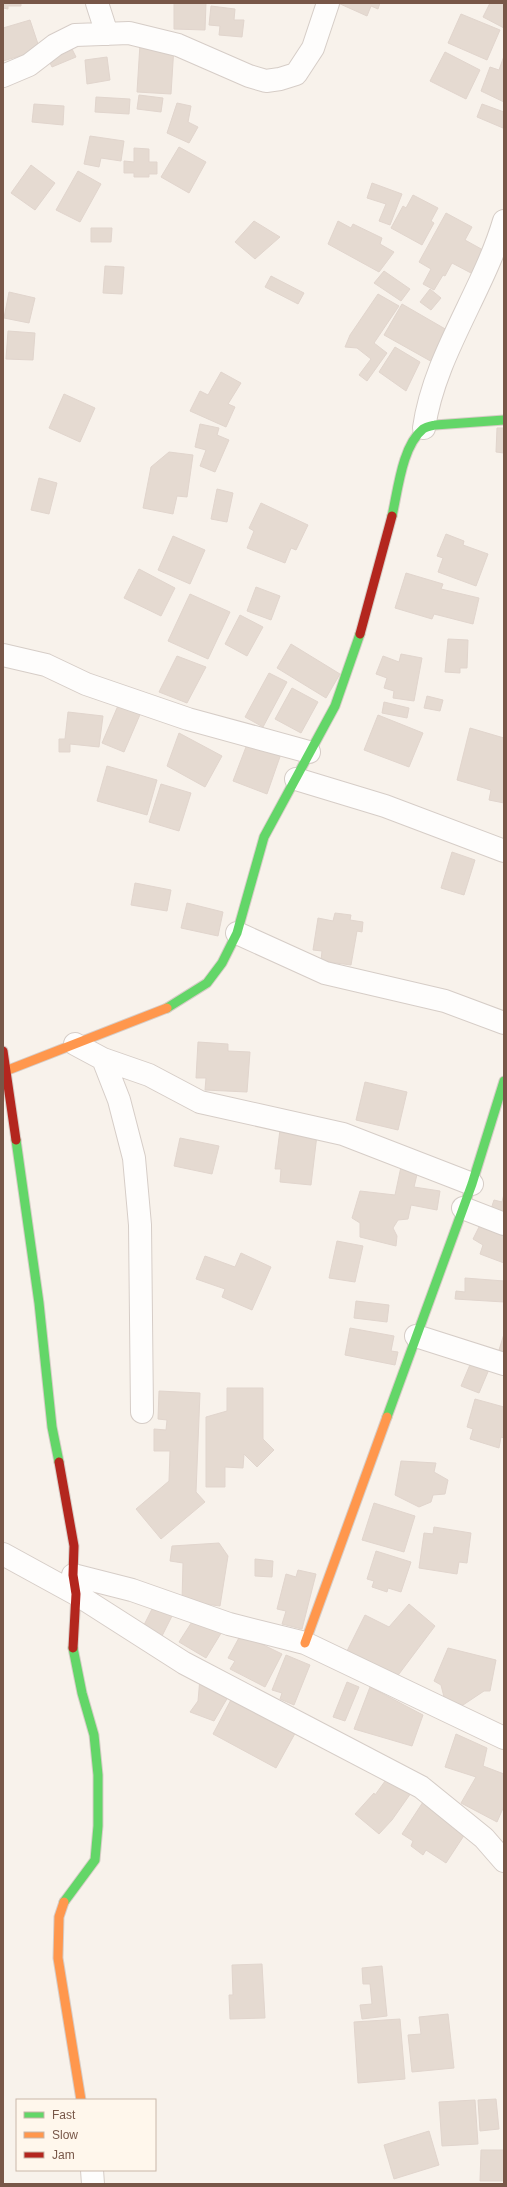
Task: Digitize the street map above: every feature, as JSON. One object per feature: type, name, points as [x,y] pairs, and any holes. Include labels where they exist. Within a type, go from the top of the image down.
[{"type":"street","points":[[97,3],[107,34]]},
{"type":"street","points":[[3,76],[29,65],[55,45],[74,35],[129,33],[178,45],[249,76],[266,80],[280,79],[296,74],[313,48],[328,3]]},
{"type":"street","points":[[5,1071],[168,1008],[207,983],[222,963],[237,933],[264,837],[335,706],[358,640],[386,543],[405,459],[415,439],[424,428],[427,406],[436,378],[490,263],[504,221]]},
{"type":"street","points":[[424,428],[435,425],[504,420]]},
{"type":"street","points":[[3,655],[46,665],[86,684],[188,719],[310,752]]},
{"type":"street","points":[[296,779],[385,806],[504,851]]},
{"type":"street","points":[[237,933],[324,972],[445,1001],[504,1023]]},
{"type":"street","points":[[75,1044],[103,1059],[149,1075],[200,1102],[343,1134],[472,1184]]},
{"type":"street","points":[[3,1051],[39,1303],[52,1427],[66,1493],[74,1546],[73,1648],[82,1694],[94,1735],[98,1775],[98,1826],[95,1860],[65,1898],[61,1911],[58,1958],[81,2099]]},
{"type":"street","points":[[103,1059],[119,1100],[134,1158],[140,1225],[142,1412]]},
{"type":"street","points":[[305,1643],[472,1184],[504,1081]]},
{"type":"street","points":[[463,1208],[504,1224]]},
{"type":"street","points":[[416,1336],[504,1364]]},
{"type":"street","points":[[3,1554],[74,1584],[184,1663],[421,1787],[484,1838],[504,1861]]},
{"type":"street","points":[[74,1584],[132,1590],[229,1624],[305,1643],[504,1738]]},
{"type":"street","points":[[92,2171],[93,2184]]},
{"type":"building","points":[[3,3],[21,3],[21,6],[8,6],[8,9],[3,8]]},
{"type":"building","points":[[174,3],[206,3],[205,30],[174,29]]},
{"type":"building","points":[[338,3],[380,3],[378,9],[371,6],[367,16]]},
{"type":"building","points":[[490,3],[504,3],[504,28],[483,17]]},
{"type":"building","points":[[211,6],[235,9],[234,20],[244,20],[242,37],[219,35],[220,26],[209,25]]},
{"type":"building","points":[[461,14],[500,30],[487,60],[448,43]]},
{"type":"building","points":[[30,20],[40,50],[3,61],[3,28]]},
{"type":"building","points":[[69,43],[76,57],[52,67],[46,55]]},
{"type":"building","points":[[140,44],[174,46],[171,94],[137,92]]},
{"type":"building","points":[[445,52],[480,70],[466,99],[430,81]]},
{"type":"building","points":[[504,56],[504,102],[481,91],[490,67],[499,70]]},
{"type":"building","points":[[107,57],[110,80],[87,84],[85,60]]},
{"type":"building","points":[[139,95],[163,98],[161,112],[137,109]]},
{"type":"building","points":[[96,97],[130,99],[129,114],[95,112]]},
{"type":"building","points":[[177,103],[191,106],[188,122],[198,127],[189,143],[167,133]]},
{"type":"building","points":[[34,104],[64,106],[63,125],[32,122]]},
{"type":"building","points":[[482,104],[504,112],[503,128],[477,117]]},
{"type":"building","points":[[90,136],[124,141],[121,161],[101,158],[99,167],[84,164]]},
{"type":"building","points":[[179,147],[206,162],[189,193],[161,177]]},
{"type":"building","points":[[134,148],[149,149],[149,162],[157,162],[157,174],[149,174],[149,177],[134,177],[134,173],[124,173],[124,161],[134,162]]},
{"type":"building","points":[[31,165],[55,183],[35,210],[11,193]]},
{"type":"building","points":[[78,171],[101,184],[80,222],[56,210]]},
{"type":"building","points":[[372,183],[402,194],[390,225],[379,221],[386,204],[367,198]]},
{"type":"building","points":[[413,195],[438,208],[431,221],[434,223],[422,245],[391,228],[403,206],[406,208]]},
{"type":"building","points":[[446,213],[472,227],[465,240],[483,250],[471,273],[452,263],[445,276],[443,275],[434,290],[423,284],[431,269],[419,262]]},
{"type":"building","points":[[254,221],[280,237],[255,259],[235,242]]},
{"type":"building","points":[[338,221],[351,228],[353,224],[382,238],[380,244],[394,252],[379,272],[328,244]]},
{"type":"building","points":[[91,228],[112,228],[111,242],[91,242]]},
{"type":"building","points":[[105,266],[124,267],[122,294],[103,293]]},
{"type":"building","points":[[384,271],[410,289],[401,301],[374,283]]},
{"type":"building","points":[[271,276],[304,293],[298,304],[265,287]]},
{"type":"building","points":[[430,289],[441,298],[431,310],[420,302]]},
{"type":"building","points":[[9,292],[35,298],[29,323],[4,318]]},
{"type":"building","points":[[378,294],[399,306],[374,343],[387,353],[367,381],[359,375],[371,359],[357,348],[345,347],[350,335]]},
{"type":"building","points":[[402,304],[447,330],[438,345],[442,348],[434,363],[384,335]]},
{"type":"building","points":[[8,331],[35,333],[33,360],[6,359]]},
{"type":"building","points":[[395,347],[420,362],[406,391],[379,372]]},
{"type":"building","points":[[221,372],[241,383],[228,404],[235,407],[226,427],[190,411],[200,391],[208,395]]},
{"type":"building","points":[[64,394],[95,408],[80,442],[49,428]]},
{"type":"building","points":[[200,424],[219,428],[217,435],[229,440],[215,472],[200,466],[206,450],[195,447]]},
{"type":"building","points":[[497,428],[504,428],[504,453],[496,452]]},
{"type":"building","points":[[169,452],[193,455],[187,497],[177,496],[173,514],[143,508],[151,467]]},
{"type":"building","points":[[39,478],[57,483],[49,514],[31,510]]},
{"type":"building","points":[[217,489],[233,493],[227,522],[211,519]]},
{"type":"building","points":[[261,503],[308,525],[296,550],[291,548],[285,563],[247,548],[254,531],[249,528]]},
{"type":"building","points":[[446,534],[464,541],[463,545],[488,554],[476,586],[438,572],[443,558],[437,556]]},
{"type":"building","points":[[173,536],[205,550],[190,584],[158,570]]},
{"type":"building","points":[[139,569],[175,588],[161,616],[124,598]]},
{"type":"building","points":[[406,573],[443,584],[441,589],[479,598],[473,624],[434,614],[432,619],[395,608]]},
{"type":"building","points":[[256,587],[280,596],[271,620],[247,611]]},
{"type":"building","points":[[190,594],[230,612],[208,659],[168,641]]},
{"type":"building","points":[[240,615],[263,627],[247,656],[225,644]]},
{"type":"building","points":[[448,639],[468,640],[467,668],[460,668],[460,673],[445,672]]},
{"type":"building","points":[[291,644],[340,674],[326,698],[277,668]]},
{"type":"building","points":[[401,654],[422,658],[414,701],[393,698],[394,691],[384,688],[387,678],[376,674],[383,656],[399,662]]},
{"type":"building","points":[[177,656],[206,667],[187,703],[159,692]]},
{"type":"building","points":[[269,673],[287,682],[263,727],[245,717]]},
{"type":"building","points":[[292,688],[318,702],[301,733],[275,719]]},
{"type":"building","points":[[427,696],[443,700],[440,711],[424,708]]},
{"type":"building","points":[[120,701],[142,710],[124,752],[102,743]]},
{"type":"building","points":[[384,702],[409,708],[407,718],[382,713]]},
{"type":"building","points":[[68,712],[103,716],[99,747],[70,744],[70,752],[59,752],[59,739],[65,739]]},
{"type":"building","points":[[378,715],[423,733],[409,767],[364,750]]},
{"type":"building","points":[[470,728],[504,738],[504,803],[489,800],[491,790],[457,780]]},
{"type":"building","points":[[179,733],[222,756],[205,787],[167,766]]},
{"type":"building","points":[[249,739],[282,751],[267,794],[233,781]]},
{"type":"building","points":[[107,766],[157,780],[147,815],[97,801]]},
{"type":"building","points":[[161,784],[191,793],[179,831],[149,822]]},
{"type":"building","points":[[452,852],[475,860],[464,895],[441,888]]},
{"type":"building","points":[[135,883],[171,890],[167,911],[131,905]]},
{"type":"building","points":[[187,903],[223,912],[218,936],[181,928]]},
{"type":"building","points":[[335,913],[351,915],[350,920],[363,922],[362,932],[357,931],[351,965],[321,961],[322,951],[313,950],[318,918],[333,921]]},
{"type":"building","points":[[198,1042],[228,1044],[228,1051],[250,1052],[247,1092],[205,1090],[206,1078],[196,1078]]},
{"type":"building","points":[[365,1082],[407,1092],[398,1130],[356,1120]]},
{"type":"building","points":[[280,1130],[317,1135],[311,1185],[280,1182],[281,1169],[275,1169]]},
{"type":"building","points":[[180,1138],[219,1146],[212,1174],[174,1166]]},
{"type":"building","points":[[402,1162],[419,1166],[414,1187],[440,1191],[437,1210],[411,1205],[408,1219],[398,1220],[393,1228],[397,1236],[396,1246],[360,1237],[360,1223],[352,1218],[360,1191],[395,1195]]},
{"type":"building","points":[[504,1194],[504,1216],[490,1212],[494,1200],[502,1202]]},
{"type":"building","points":[[481,1223],[504,1234],[504,1263],[480,1254],[483,1245],[473,1239]]},
{"type":"building","points":[[337,1241],[363,1246],[355,1282],[329,1278]]},
{"type":"building","points":[[241,1253],[271,1267],[252,1310],[222,1297],[225,1289],[196,1279],[205,1256],[235,1267]]},
{"type":"building","points":[[465,1278],[504,1281],[504,1302],[455,1299],[456,1291],[465,1292]]},
{"type":"building","points":[[356,1301],[389,1305],[387,1322],[354,1318]]},
{"type":"building","points":[[350,1328],[394,1336],[391,1351],[398,1352],[395,1365],[345,1355]]},
{"type":"building","points":[[504,1334],[504,1352],[499,1350]]},
{"type":"building","points":[[472,1360],[490,1367],[479,1393],[461,1386]]},
{"type":"building","points":[[227,1388],[263,1388],[263,1439],[274,1450],[257,1467],[244,1454],[243,1468],[225,1467],[225,1487],[206,1487],[206,1417],[227,1411]]},
{"type":"building","points":[[159,1391],[200,1393],[196,1492],[205,1502],[161,1539],[136,1509],[169,1481],[170,1451],[154,1451],[154,1429],[166,1430],[167,1420],[158,1419]]},
{"type":"building","points":[[475,1399],[504,1407],[504,1438],[501,1437],[499,1448],[470,1439],[473,1429],[467,1427]]},
{"type":"building","points":[[401,1461],[436,1463],[434,1472],[448,1480],[445,1494],[433,1495],[431,1502],[419,1507],[395,1495]]},
{"type":"building","points":[[374,1503],[415,1516],[404,1552],[362,1540]]},
{"type":"building","points":[[434,1527],[471,1533],[467,1563],[459,1562],[457,1574],[419,1568],[424,1533],[433,1534]]},
{"type":"building","points":[[219,1543],[228,1556],[220,1606],[182,1601],[183,1563],[170,1561],[172,1546]]},
{"type":"building","points":[[376,1551],[411,1562],[401,1592],[388,1588],[387,1592],[372,1587],[374,1581],[367,1579]]},
{"type":"building","points":[[255,1559],[273,1561],[272,1577],[255,1576]]},
{"type":"building","points":[[298,1570],[316,1574],[302,1629],[282,1624],[286,1611],[277,1609],[286,1574],[296,1577]]},
{"type":"building","points":[[156,1601],[175,1610],[161,1638],[142,1629]]},
{"type":"building","points":[[409,1604],[435,1626],[396,1678],[346,1653],[365,1615],[389,1627]]},
{"type":"building","points":[[197,1614],[223,1630],[206,1658],[179,1642]]},
{"type":"building","points":[[241,1634],[282,1654],[265,1687],[230,1669],[235,1661],[228,1658]]},
{"type":"building","points":[[448,1648],[496,1660],[490,1691],[484,1691],[463,1705],[445,1701],[441,1685],[434,1681]]},
{"type":"building","points":[[286,1655],[310,1665],[294,1705],[280,1699],[282,1693],[272,1690]]},
{"type":"building","points":[[200,1678],[228,1697],[214,1721],[190,1712],[198,1701]]},
{"type":"building","points":[[347,1682],[359,1687],[345,1721],[333,1717]]},
{"type":"building","points":[[370,1687],[423,1715],[412,1746],[354,1729]]},
{"type":"building","points":[[234,1694],[298,1728],[276,1768],[213,1734]]},
{"type":"building","points":[[456,1734],[487,1748],[483,1766],[504,1774],[504,1806],[497,1822],[461,1803],[476,1777],[445,1767]]},
{"type":"building","points":[[388,1777],[411,1793],[392,1820],[379,1834],[355,1814],[374,1793],[375,1795]]},
{"type":"building","points":[[425,1799],[467,1831],[446,1863],[426,1850],[423,1855],[411,1846],[413,1841],[402,1834]]},
{"type":"building","points":[[262,1964],[265,2018],[230,2019],[229,1995],[233,1995],[232,1965]]},
{"type":"building","points":[[382,1966],[387,2016],[362,2019],[360,2005],[372,2004],[370,1984],[363,1984],[362,1968]]},
{"type":"building","points":[[448,2014],[454,2068],[412,2072],[408,2035],[421,2034],[419,2017]]},
{"type":"building","points":[[400,2019],[405,2079],[358,2083],[354,2022]]},
{"type":"building","points":[[496,2099],[499,2129],[480,2131],[478,2100]]},
{"type":"building","points":[[475,2100],[478,2144],[442,2146],[439,2102]]},
{"type":"building","points":[[429,2131],[439,2165],[394,2179],[384,2145]]},
{"type":"building","points":[[481,2150],[504,2150],[504,2181],[480,2181]]},
{"type":"traffic: fast","points":[[392,516],[406,457],[410,446],[423,429],[435,425],[504,420]]},
{"type":"traffic: fast","points":[[167,1008],[207,983],[222,963],[237,933],[264,837],[335,706],[360,634]]},
{"type":"traffic: fast","points":[[387,1417],[472,1184],[504,1081]]},
{"type":"traffic: fast","points":[[16,1140],[39,1303],[52,1427],[59,1462]]},
{"type":"traffic: fast","points":[[64,1902],[95,1860],[98,1826],[98,1775],[94,1735],[82,1693],[73,1648]]},
{"type":"traffic: slow","points":[[3,1072],[167,1008]]},
{"type":"traffic: slow","points":[[305,1643],[387,1417]]},
{"type":"traffic: slow","points":[[64,1902],[59,1917],[58,1958],[81,2099]]},
{"type":"traffic: jam","points":[[360,634],[392,516]]},
{"type":"traffic: jam","points":[[3,1051],[16,1140]]},
{"type":"traffic: jam","points":[[59,1462],[74,1546],[73,1575],[76,1594],[73,1648]]}]
